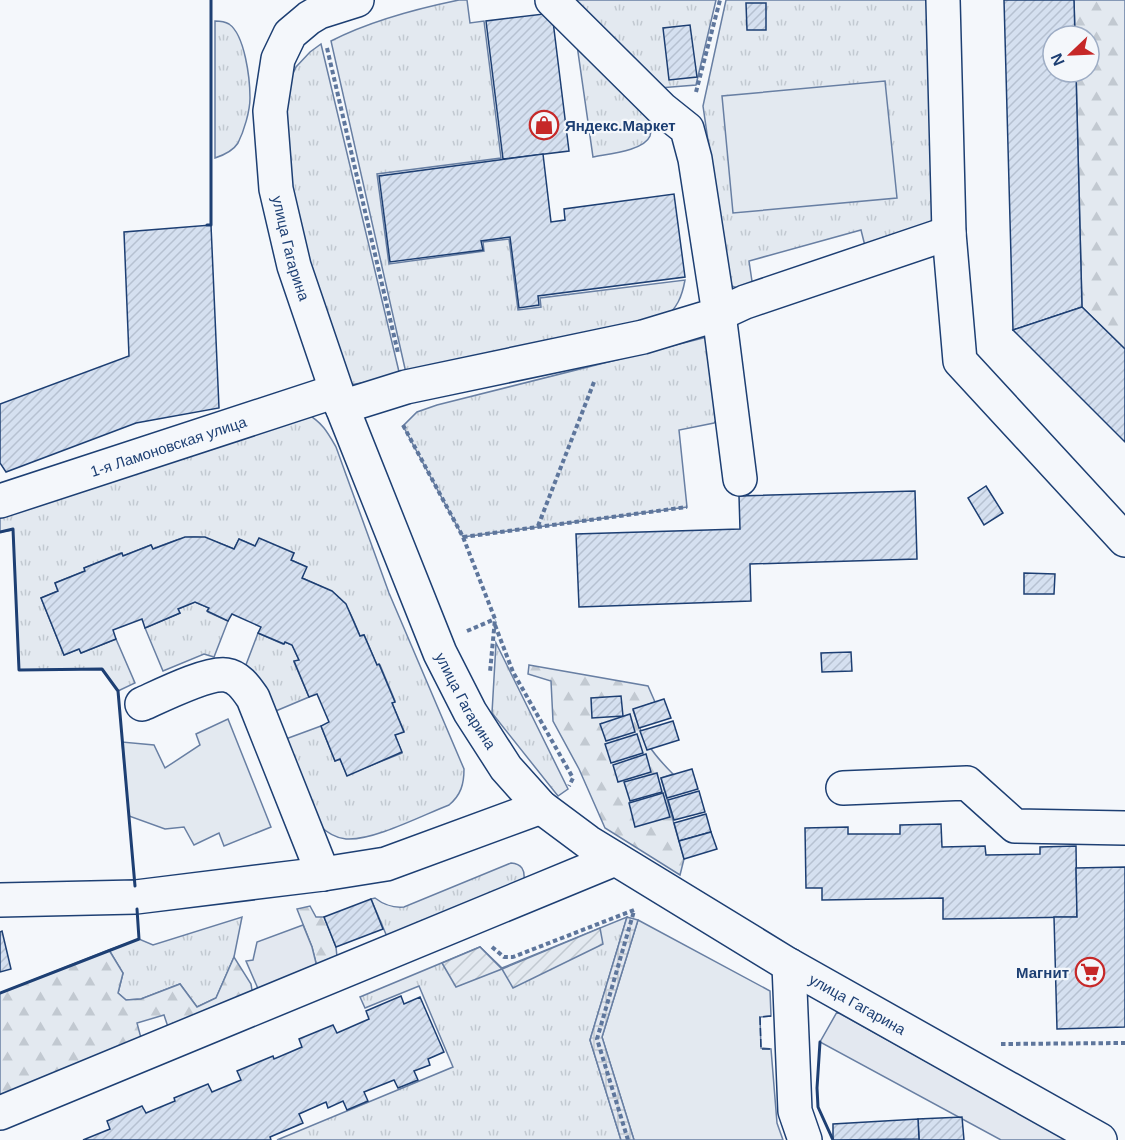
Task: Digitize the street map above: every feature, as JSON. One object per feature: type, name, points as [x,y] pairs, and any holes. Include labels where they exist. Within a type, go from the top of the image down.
[{"type":"street","name":"улица Гагарина","points":[[357,0],[319,12],[290,33],[278,59],[270,111],[276,189],[294,266],[339,399],[440,653],[470,712],[500,759],[555,798],[588,842],[789,964],[1100,1140]]},
{"type":"street","points":[[552,0],[662,109],[687,129],[695,159],[719,314],[740,479]]},
{"type":"street","points":[[943,0],[949,233],[960,361],[1125,540]]},
{"type":"street","name":"1-я Ламоновская улица","points":[[0,501],[339,399],[643,337],[719,314],[745,302],[949,233]]},
{"type":"street","points":[[142,704],[211,676],[226,675],[242,683],[253,698],[323,874]]},
{"type":"street","points":[[843,788],[966,783],[1015,826],[1125,828]]},
{"type":"street","points":[[0,900],[136,897],[386,864],[555,798]]},
{"type":"street","points":[[0,1113],[615,859]]},
{"type":"street","points":[[789,964],[795,1111],[805,1140]]},
{"type":"path","points":[[687,129],[720,0]]},
{"type":"path","points":[[319,12],[406,387]]},
{"type":"path","points":[[538,527],[597,376]]},
{"type":"path","points":[[410,419],[403,426],[463,537],[495,619],[489,682]]},
{"type":"path","points":[[463,537],[687,507]]},
{"type":"path","points":[[494,624],[513,672],[573,778],[555,798]]},
{"type":"path","points":[[634,909],[645,915]]},
{"type":"path","points":[[489,944],[504,957],[513,957],[634,909]]},
{"type":"path","points":[[628,1140],[597,1039],[634,909]]},
{"type":"path","points":[[996,1044],[1125,1043]]},
{"type":"green space","points":[[467,0],[470,23],[484,21],[501,158],[377,174],[389,264],[484,251],[483,242],[509,239],[518,310],[541,307],[540,298],[685,280],[678,302],[664,319],[406,373],[331,41],[393,16]]},
{"type":"green space","points":[[566,0],[716,0],[696,85],[659,88]]},
{"type":"green space","points":[[726,0],[934,0],[938,224],[865,246],[861,230],[749,261],[753,288],[740,289],[729,285],[703,106]]},
{"type":"green space","points":[[1074,0],[1125,0],[1125,349],[1082,307],[1076,84],[1101,84],[1101,24],[1075,24]]},
{"type":"green space","points":[[215,21],[229,24],[239,38],[248,69],[250,98],[246,121],[238,143],[228,152],[215,158]]},
{"type":"green space","points":[[321,44],[400,376],[339,387],[285,207],[286,88],[296,67]]},
{"type":"green space","points":[[577,45],[649,117],[650,136],[641,145],[593,157]]},
{"type":"green space","points":[[885,81],[897,198],[733,213],[722,96]]},
{"type":"green space","points":[[715,335],[729,406],[714,423],[679,430],[687,507],[463,537],[403,426],[417,412],[437,405]]},
{"type":"green space","points":[[307,414],[321,424],[336,447],[389,593],[464,769],[461,789],[449,805],[384,832],[357,839],[338,837],[327,832],[318,824],[283,740],[321,726],[335,761],[340,759],[347,775],[402,753],[395,735],[404,731],[380,665],[377,665],[364,635],[360,636],[350,612],[340,598],[333,593],[302,578],[306,567],[291,560],[294,553],[255,546],[239,539],[234,549],[211,540],[186,538],[153,549],[151,545],[123,556],[121,553],[55,583],[58,591],[41,598],[64,655],[79,649],[81,653],[116,639],[135,683],[118,691],[102,669],[19,670],[13,530],[0,532],[0,518],[3,514]]},
{"type":"green space","points":[[195,602],[209,608],[208,612],[228,621],[214,657],[204,654],[163,671],[145,628],[180,613],[178,609]]},
{"type":"green space","points":[[258,633],[283,644],[285,642],[292,645],[299,660],[294,662],[309,697],[271,713],[244,670]]},
{"type":"green space","points":[[496,643],[568,789],[558,796],[492,713]]},
{"type":"green space","points":[[529,665],[648,686],[655,702],[633,710],[648,745],[673,774],[661,778],[684,859],[680,875],[605,828],[579,769],[553,721],[551,681],[528,674]]},
{"type":"green space","points":[[228,719],[271,827],[224,846],[219,833],[194,845],[184,827],[165,829],[129,816],[122,742],[154,745],[165,768],[200,745],[196,734]]},
{"type":"green space","points":[[511,863],[522,868],[524,880],[388,939],[371,899],[375,898],[385,904],[404,907]]},
{"type":"green space","points":[[310,906],[316,917],[324,917],[336,947],[337,957],[317,967],[297,909]]},
{"type":"green space","points":[[242,917],[234,957],[216,998],[197,1007],[180,984],[141,999],[126,1000],[118,993],[123,973],[109,950],[139,939],[153,945]]},
{"type":"green space","points":[[627,917],[590,1040],[621,1140],[277,1140],[453,1067],[419,986],[365,1008],[360,997],[480,947],[502,968]]},
{"type":"green space","points":[[638,920],[770,991],[771,1016],[760,1017],[761,1048],[771,1049],[777,1123],[783,1140],[634,1140],[602,1037]]},
{"type":"green space","points":[[600,928],[603,944],[513,988],[502,969]]},
{"type":"green space","points":[[480,947],[502,969],[456,987],[442,963]]},
{"type":"green space","points":[[109,950],[123,973],[118,993],[126,1000],[141,999],[180,984],[197,1007],[216,998],[234,957],[251,984],[255,1008],[173,1042],[164,1015],[137,1023],[145,1053],[0,1113],[0,993]]},
{"type":"shaded area","points":[[627,917],[638,920],[602,1037],[634,1140],[621,1140],[590,1040]]},
{"type":"shaded area","points":[[303,925],[317,967],[259,991],[246,961],[253,960],[257,942]]},
{"type":"shaded area","points":[[837,1012],[1068,1140],[1001,1140],[820,1042]]},
{"type":"building","points":[[1004,0],[1074,0],[1075,24],[1041,24],[1041,84],[1076,84],[1082,307],[1013,330]]},
{"type":"building","points":[[746,3],[766,3],[766,30],[747,30]]},
{"type":"building","points":[[552,13],[569,151],[503,159],[486,21]]},
{"type":"building","points":[[690,25],[697,77],[669,80],[663,28]]},
{"type":"building","points":[[543,154],[551,222],[565,220],[564,209],[674,194],[685,277],[538,296],[539,305],[519,308],[510,237],[481,241],[483,250],[390,262],[379,176]]},
{"type":"building","points":[[211,225],[219,408],[136,423],[6,472],[0,463],[0,404],[129,356],[124,232]]},
{"type":"building","points":[[1082,307],[1125,349],[1125,442],[1013,330]]},
{"type":"building","points":[[986,486],[1003,513],[984,525],[968,498]]},
{"type":"building","points":[[915,491],[917,559],[750,564],[751,601],[579,607],[576,534],[740,529],[739,496]]},
{"type":"building","points":[[185,537],[205,537],[234,549],[239,539],[255,546],[259,538],[294,553],[291,560],[307,567],[302,578],[332,591],[346,604],[360,636],[364,635],[377,665],[379,664],[395,702],[392,703],[404,732],[395,735],[402,752],[347,776],[340,759],[335,761],[321,726],[329,722],[317,694],[309,697],[294,661],[299,660],[292,645],[258,633],[261,627],[232,614],[228,621],[207,611],[209,608],[195,602],[178,609],[180,613],[145,628],[142,619],[113,630],[116,639],[81,653],[79,649],[64,655],[41,598],[58,591],[55,583],[85,571],[84,568],[122,553],[123,556],[151,545],[153,549]]},
{"type":"building","points":[[1024,573],[1055,574],[1054,594],[1024,594]]},
{"type":"building","points":[[851,652],[852,671],[822,672],[821,653]]},
{"type":"building","points":[[621,696],[623,716],[592,718],[591,698]]},
{"type":"building","points":[[664,699],[671,718],[639,728],[633,709]]},
{"type":"building","points":[[630,714],[635,732],[606,741],[600,724]]},
{"type":"building","points":[[673,721],[679,740],[647,750],[640,731]]},
{"type":"building","points":[[637,734],[643,753],[611,763],[605,744]]},
{"type":"building","points":[[646,754],[651,772],[618,782],[613,765]]},
{"type":"building","points":[[692,769],[698,789],[667,798],[661,778]]},
{"type":"building","points":[[657,773],[662,792],[630,801],[624,782]]},
{"type":"building","points":[[699,791],[705,812],[674,820],[668,800]]},
{"type":"building","points":[[663,793],[670,817],[635,827],[629,803]]},
{"type":"building","points":[[706,814],[711,832],[679,841],[674,823]]},
{"type":"building","points":[[941,824],[942,847],[985,846],[986,855],[1040,854],[1040,847],[1076,846],[1077,917],[943,919],[943,898],[822,900],[822,888],[806,888],[805,828],[848,827],[848,834],[900,834],[900,825]]},
{"type":"building","points":[[711,832],[717,849],[684,859],[679,841]]},
{"type":"building","name":"Магнит","points":[[1125,867],[1125,1027],[1057,1029],[1054,917],[1077,917],[1076,868]]},
{"type":"building","points":[[371,899],[383,929],[336,947],[324,917]]},
{"type":"building","points":[[2,931],[11,969],[0,972],[0,932]]},
{"type":"building","points":[[401,996],[404,1004],[420,997],[444,1052],[428,1059],[430,1065],[414,1071],[418,1080],[398,1088],[394,1080],[364,1092],[368,1101],[347,1110],[343,1101],[328,1108],[326,1102],[299,1114],[303,1123],[270,1137],[271,1140],[83,1140],[110,1129],[107,1121],[142,1106],[146,1113],[208,1084],[212,1092],[241,1080],[237,1071],[302,1047],[299,1039],[333,1025],[337,1033],[369,1019],[366,1011]]},
{"type":"building","points":[[962,1117],[964,1140],[919,1140],[918,1119]]},
{"type":"building","points":[[918,1119],[919,1139],[833,1140],[833,1124]]},
{"type":"fence","points":[[771,1016],[760,1017],[761,1049],[771,1049]]},
{"type":"wall","points":[[207,225],[211,225],[211,0]]},
{"type":"wall","points":[[0,532],[13,529],[19,670],[102,669],[118,691],[135,886]]},
{"type":"wall","points":[[0,993],[139,939],[137,909]]},
{"type":"wall","points":[[820,1042],[818,1107],[833,1140]]},
{"type":"place","name":"Яндекс.Маркет","points":[[544,125]]},
{"type":"place","name":"Магнит","points":[[1090,972]]}]
